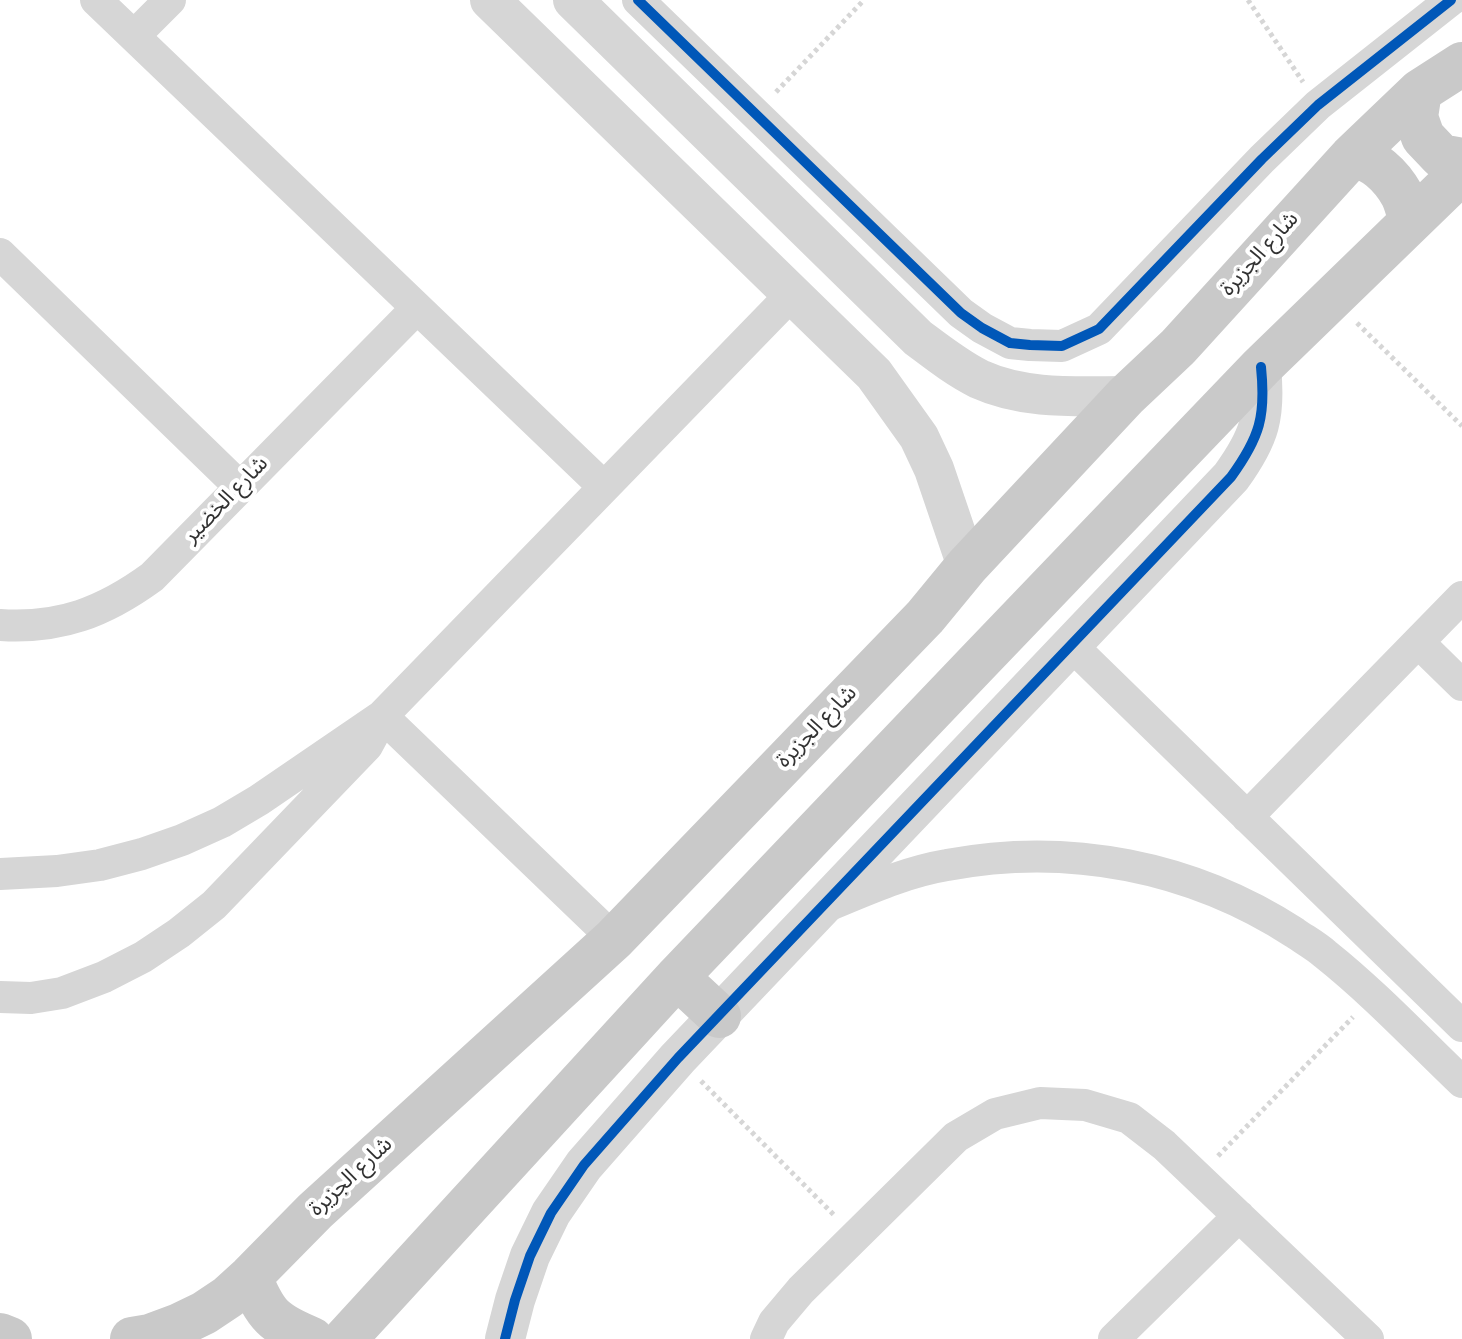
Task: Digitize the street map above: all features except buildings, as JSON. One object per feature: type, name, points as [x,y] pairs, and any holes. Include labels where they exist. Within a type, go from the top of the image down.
[{"type":"main road","name":"شارع الجزيرة","points":[[132,1339],[177,1326],[228,1297],[315,1211],[614,939],[925,617],[967,566],[1126,396],[1178,347],[1351,157],[1420,91],[1462,64]]},
{"type":"main road","points":[[1420,91],[1416,117],[1423,137],[1441,156],[1462,160]]},
{"type":"main road","points":[[1351,157],[1362,156],[1385,173],[1402,195],[1411,221]]},
{"type":"main road","points":[[339,1339],[345,1339],[677,977],[1261,367],[1462,172]]},
{"type":"main road","points":[[677,977],[719,1016]]},
{"type":"main road","points":[[250,1277],[262,1306],[285,1328],[312,1339]]},
{"type":"main road","points":[[0,1335],[10,1339]]},
{"type":"street","points":[[96,0],[604,487]]},
{"type":"street","points":[[134,36],[170,0]]},
{"type":"street","points":[[490,0],[874,374],[919,437],[934,469],[967,566]]},
{"type":"street","points":[[573,0],[918,338],[948,362],[981,380],[1017,391],[1055,396],[1126,396]]},
{"type":"street","points":[[638,0],[961,313],[1010,343],[1062,346],[1099,329],[1318,105],[1451,0]]},
{"type":"street","points":[[0,254],[240,487]]},
{"type":"street","points":[[0,874],[100,865],[182,840],[222,822],[259,800],[382,716],[792,294]]},
{"type":"street","name":"شارع الخضير","points":[[0,625],[66,621],[126,596],[152,577],[417,308]]},
{"type":"street","points":[[505,1339],[530,1256],[551,1213],[584,1165],[678,1058],[1231,477],[1249,453],[1260,426],[1264,397],[1261,367]]},
{"type":"street","points":[[1247,817],[1462,597]]},
{"type":"street","points":[[1418,642],[1462,685]]},
{"type":"street","points":[[1071,645],[1462,1026]]},
{"type":"street","points":[[382,716],[614,939]]},
{"type":"street","points":[[0,997],[31,998],[62,993],[104,977],[143,957],[179,933],[214,905],[367,746],[382,716]]},
{"type":"street","points":[[821,909],[882,883],[946,865],[1012,856],[1078,857],[1144,868],[1208,887],[1268,916],[1324,952],[1462,1082]]},
{"type":"street","points":[[766,1339],[774,1322],[801,1290],[956,1137],[995,1114],[1040,1103],[1085,1105],[1129,1118],[1164,1145],[1368,1339]]},
{"type":"street","points":[[1114,1339],[1239,1216]]},
{"type":"path","points":[[756,113],[864,0]]},
{"type":"path","points":[[1248,0],[1318,105]]},
{"type":"path","points":[[1332,298],[1462,426]]},
{"type":"path","points":[[1197,1177],[1374,997]]},
{"type":"path","points":[[678,1058],[855,1236]]},
{"type":"cycle path","points":[[638,0],[961,313],[1010,343],[1062,346],[1099,329],[1318,105],[1451,0]]},
{"type":"cycle path","points":[[505,1339],[530,1256],[551,1213],[584,1165],[678,1058],[1231,477],[1249,450],[1259,425],[1261,367]]}]
